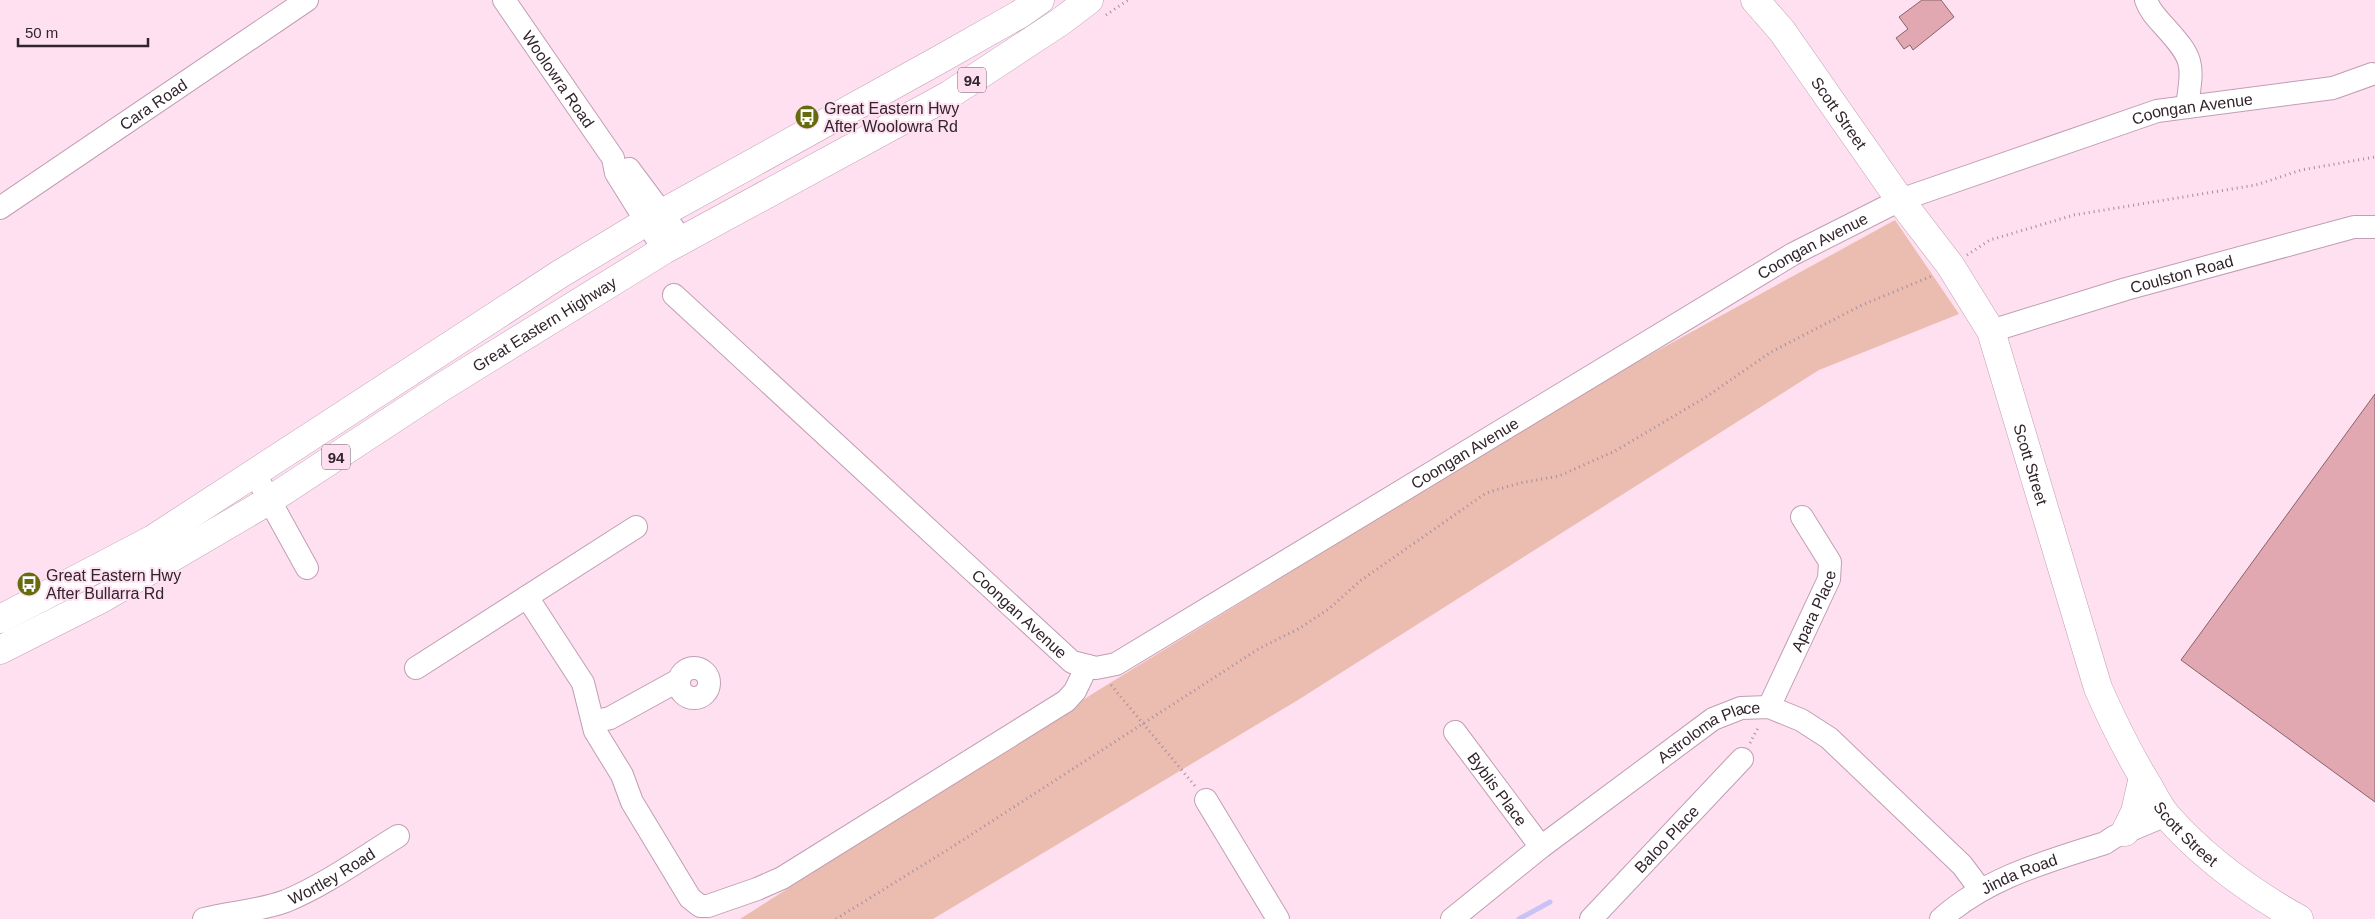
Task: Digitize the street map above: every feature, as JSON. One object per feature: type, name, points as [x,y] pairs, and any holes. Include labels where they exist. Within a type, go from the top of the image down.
[{"type":"main road","name":"Great Eastern Highway","points":[[0,618],[153,538],[255,474],[457,340],[654,217],[945,57],[1020,14],[1040,0]]},
{"type":"main road","name":"Great Eastern Highway","points":[[0,650],[103,598],[270,500],[442,387],[673,245],[949,95],[1060,22],[1089,0]]},
{"type":"main road","name":"Scott Street","points":[[1754,0],[1782,31],[1900,200],[1950,265],[1991,331],[2098,688],[2119,735],[2143,777],[2170,819],[2190,840],[2259,896],[2299,919]]},
{"type":"main road","points":[[2115,837],[2134,812],[2143,777]]},
{"type":"street","name":"Cara Road","points":[[0,208],[308,0]]},
{"type":"street","name":"Woolowra Road","points":[[504,0],[612,158],[616,173],[654,217],[673,245]]},
{"type":"street","points":[[2146,0],[2150,10],[2185,48],[2192,70],[2187,107]]},
{"type":"street","name":"Coongan Avenue","points":[[674,295],[1072,662],[1092,667],[1116,664],[1793,254],[1900,200],[2157,111],[2333,88],[2372,74]]},
{"type":"street","name":"Coulston Road","points":[[1991,331],[2126,289],[2335,232],[2354,227],[2375,227]]},
{"type":"street","points":[[255,474],[307,568]]},
{"type":"street","name":"Apara Place","points":[[1769,706],[1829,579],[1830,562],[1802,517]]},
{"type":"street","points":[[416,668],[636,527]]},
{"type":"street","points":[[527,597],[583,683],[598,736],[622,775],[632,802],[690,898],[700,906],[708,906],[782,878],[1055,708],[1075,691],[1092,667]]},
{"type":"street","points":[[593,722],[610,718],[679,680]]},
{"type":"street","name":"Astroloma Place","points":[[1452,919],[1541,847],[1714,719],[1741,708],[1769,706],[1801,720],[1829,738],[1962,865],[1980,889]]},
{"type":"street","name":"Byblis Place","points":[[1455,732],[1541,847]]},
{"type":"street","name":"Baloo Place","points":[[1591,919],[1742,759]]},
{"type":"street","points":[[1206,800],[1278,919]]},
{"type":"street","name":"Jinda Road","points":[[1941,919],[1980,889],[2018,872],[2170,819]]},
{"type":"street","name":"Wortley Road","points":[[204,919],[262,908],[286,901],[398,836]]},
{"type":"path","points":[[836,919],[1260,648],[1300,628],[1330,608],[1360,581],[1486,493],[1520,483],[1559,476],[1616,451],[1706,397],[1771,352],[1862,305],[1924,280],[1990,240],[2074,215],[2256,185],[2301,170],[2375,157]]},
{"type":"path","points":[[1092,667],[1144,723],[1206,800]]},
{"type":"path","points":[[1742,759],[1769,706]]},
{"type":"shaded area","points":[[1895,220],[1959,314],[1819,370],[1298,700],[933,919],[740,919],[1097,691],[1595,385]]},
{"type":"building","points":[[1922,0],[1941,0],[1954,17],[1913,50],[1910,45],[1904,49],[1896,38],[1908,29],[1899,17]]},
{"type":"building","points":[[2375,394],[2375,802],[2181,660]]},
{"type":"waterway","points":[[1519,919],[1550,902]]},
{"type":"place","name":"Great Eastern Hwy After Woolowra Rd","points":[[807,117]]},
{"type":"place","name":"Great Eastern Hwy After Bullarra Rd","points":[[29,584]]}]
